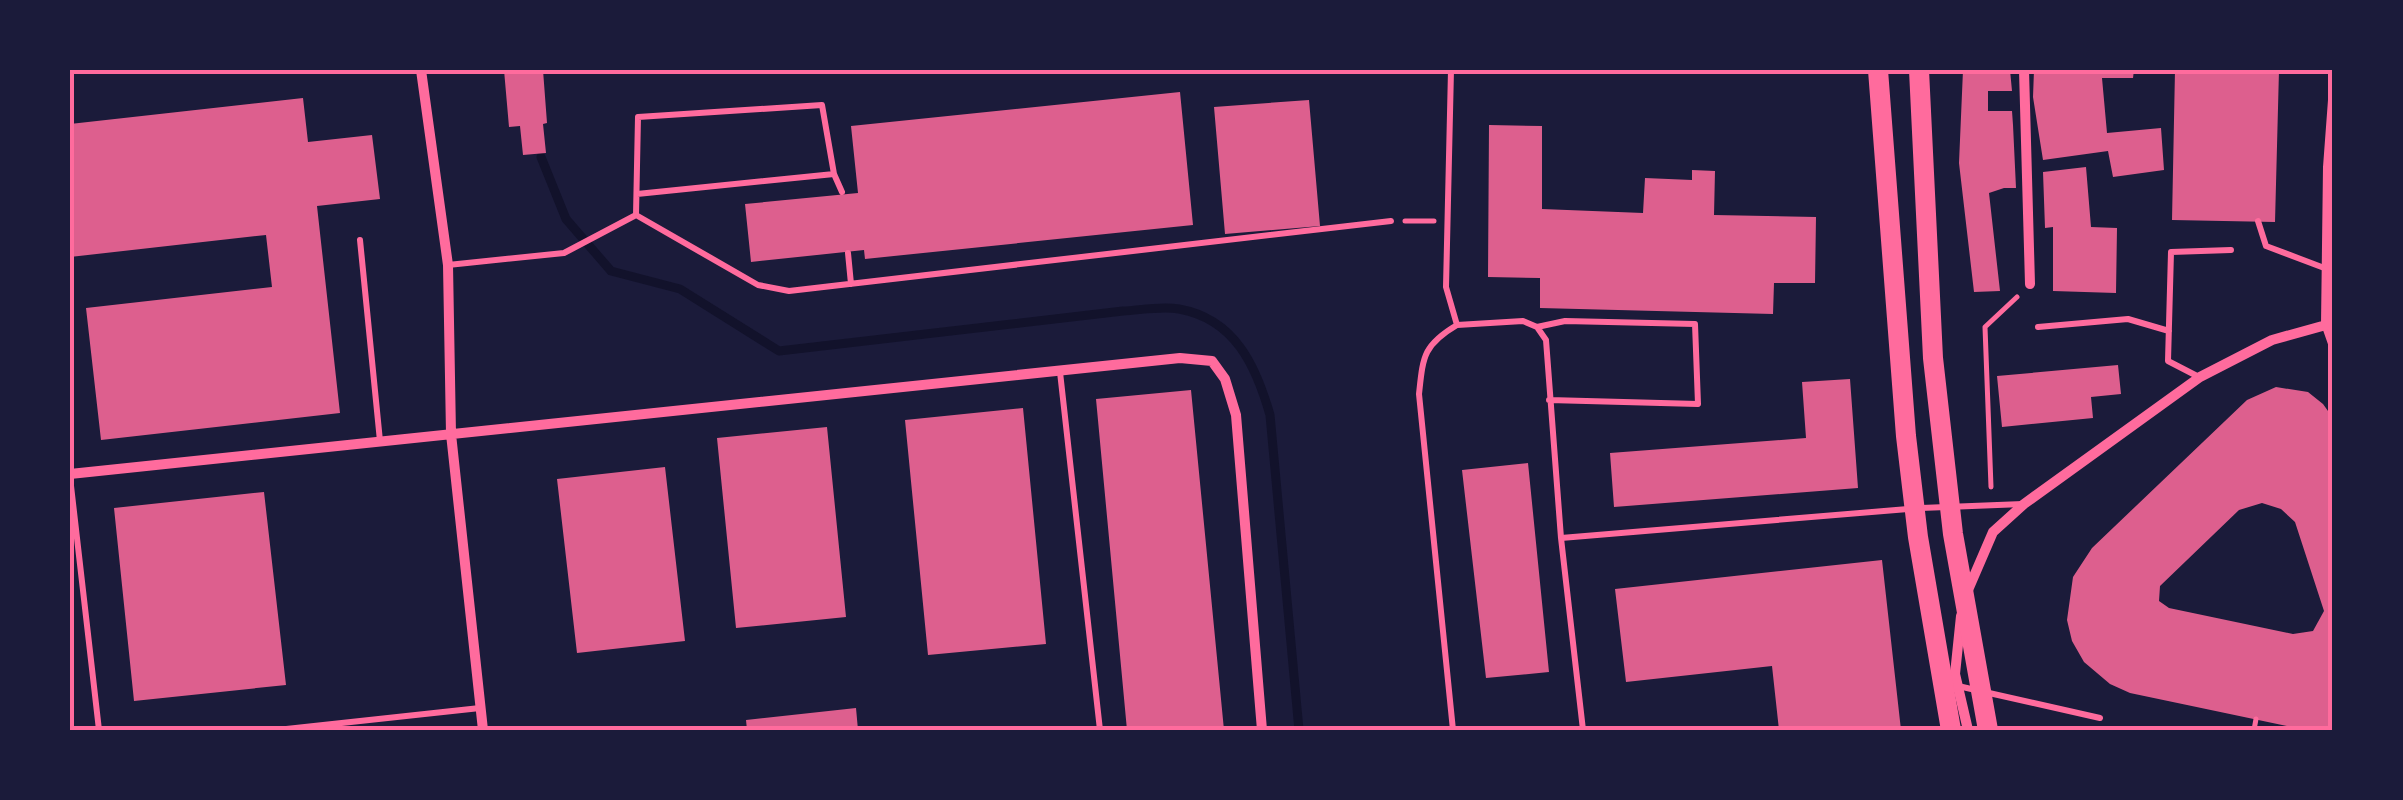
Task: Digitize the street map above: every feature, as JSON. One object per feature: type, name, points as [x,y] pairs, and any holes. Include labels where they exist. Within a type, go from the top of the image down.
[{"type":"main road","points":[[1878,70],[1906,436],[1918,537],[1951,730]]},
{"type":"main road","points":[[1919,70],[1933,358],[1953,534],[1988,730]]},
{"type":"street","points":[[421,70],[448,266],[451,434],[483,730]]},
{"type":"street","points":[[2024,70],[2030,284]]},
{"type":"street","points":[[2333,100],[2326,325],[2333,346]]},
{"type":"street","points":[[1968,730],[1956,674],[1963,602],[1993,532],[2024,504],[2200,377],[2272,340],[2326,325]]},
{"type":"street","points":[[70,475],[1180,358],[1212,361],[1225,379],[1236,415],[1262,730]]},
{"type":"lane","points":[[1451,70],[1446,287],[1457,325]]},
{"type":"lane","points":[[636,216],[638,117],[822,105],[834,174],[842,192]]},
{"type":"lane","points":[[637,194],[834,174]]},
{"type":"lane","points":[[448,266],[564,253],[636,216]]},
{"type":"lane","points":[[636,216],[758,285],[789,290],[1391,221]]},
{"type":"lane","points":[[2258,221],[2266,246],[2328,269]]},
{"type":"lane","points":[[360,240],[380,441]]},
{"type":"lane","points":[[2200,377],[2168,361],[2170,252],[2231,250]]},
{"type":"lane","points":[[848,253],[851,284]]},
{"type":"lane","points":[[2038,326],[2128,319],[2169,331]]},
{"type":"lane","points":[[1453,730],[1419,394],[1424,355],[1437,337],[1457,325],[1523,321],[1537,326],[1565,321],[1694,324],[1698,404],[1549,400]]},
{"type":"lane","points":[[1537,326],[1546,340],[1561,538],[1583,730]]},
{"type":"lane","points":[[1060,372],[1100,730]]},
{"type":"lane","points":[[70,475],[99,730]]},
{"type":"lane","points":[[1561,538],[1992,503],[2024,504]]},
{"type":"lane","points":[[1958,686],[2100,718]]},
{"type":"lane","points":[[277,730],[481,708]]},
{"type":"path","points":[[1992,503],[1985,326],[2030,284]]},
{"type":"path","points":[[2254,730],[2256,720]]},
{"type":"building","points":[[504,70],[543,70],[546,153],[523,155],[520,126],[509,127]]},
{"type":"building","points":[[1963,70],[2010,70],[2012,91],[1988,91],[1988,111],[2012,111],[2013,125],[2016,188],[1989,193],[2000,291],[1974,292],[1959,163]]},
{"type":"building","points":[[2034,70],[2134,70],[2133,78],[2102,78],[2107,133],[2161,128],[2164,170],[2113,177],[2108,151],[2043,160],[2033,97]]},
{"type":"building","points":[[2175,70],[2279,70],[2275,222],[2172,220]]},
{"type":"building","points":[[1180,92],[1193,225],[865,259],[864,250],[751,262],[745,204],[858,193],[851,126]]},
{"type":"building","points":[[303,98],[308,142],[372,135],[380,199],[317,206],[340,413],[101,440],[86,308],[272,287],[266,235],[70,257],[70,124]]},
{"type":"building","points":[[1309,100],[1320,226],[1225,234],[1214,107]]},
{"type":"building","points":[[1489,125],[1542,126],[1542,209],[1643,213],[1645,178],[1692,180],[1692,170],[1715,171],[1714,215],[1816,217],[1815,283],[1774,283],[1773,314],[1540,308],[1540,278],[1488,277]]},
{"type":"building","points":[[2086,167],[2091,227],[2117,228],[2116,293],[2053,291],[2053,227],[2045,228],[2043,172]]},
{"type":"building","points":[[2118,365],[2121,394],[2091,397],[2093,418],[2002,427],[1997,376]]},
{"type":"building","points":[[1850,379],[1858,488],[1614,507],[1610,453],[1806,438],[1802,382]]},
{"type":"building","points":[[2276,387],[2308,392],[2333,418],[2333,730],[2306,730],[2130,693],[2110,684],[2084,662],[2072,641],[2067,620],[2073,577],[2092,548],[2247,400]],"holes":[[[2262,503],[2281,509],[2295,522],[2324,611],[2313,631],[2293,634],[2169,608],[2159,601],[2160,586],[2239,510]]]},
{"type":"building","points":[[1191,390],[1224,730],[1127,730],[1096,399]]},
{"type":"building","points":[[1023,408],[1046,644],[928,655],[905,420]]},
{"type":"building","points":[[827,427],[846,617],[736,628],[717,438]]},
{"type":"building","points":[[1528,463],[1549,672],[1486,678],[1462,470]]},
{"type":"building","points":[[665,467],[685,641],[577,653],[557,479]]},
{"type":"building","points":[[264,492],[286,685],[134,701],[114,508]]},
{"type":"building","points":[[1882,560],[1901,730],[1779,730],[1772,666],[1626,682],[1615,589]]},
{"type":"building","points":[[856,708],[858,730],[747,730],[746,720]]},
{"type":"waterway","points":[[541,157],[566,219],[611,271],[680,289],[779,351],[1151,308],[1179,309],[1215,323],[1229,334],[1250,363],[1270,415],[1299,730]]}]
